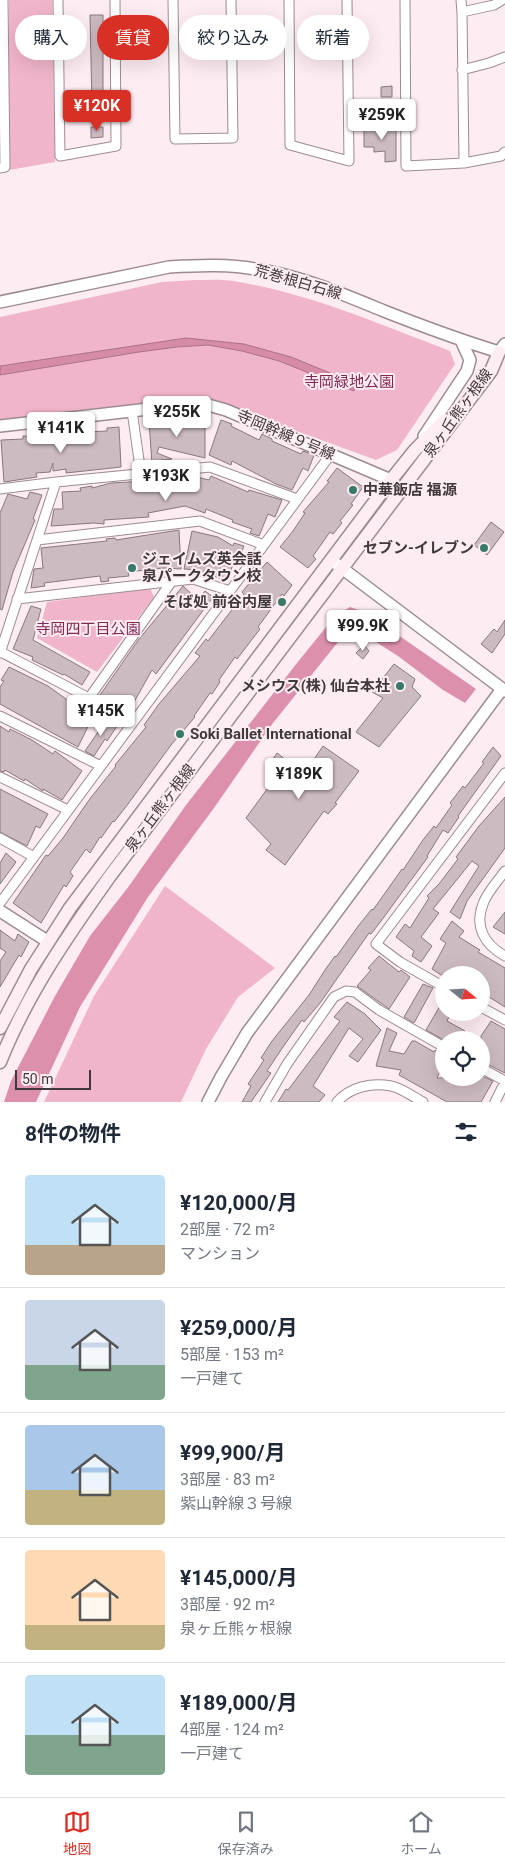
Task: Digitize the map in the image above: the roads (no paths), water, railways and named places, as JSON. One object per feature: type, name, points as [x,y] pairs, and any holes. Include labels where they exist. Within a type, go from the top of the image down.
[{"type":"main road","name":"泉ヶ丘熊ヶ根線","points":[[0,1028],[14,998],[47,941],[70,908],[391,480],[415,450],[442,424],[484,367],[503,350]]},
{"type":"main road","name":"泉ヶ丘熊ヶ根線","points":[[0,1062],[29,1000],[70,931],[188,771],[491,370],[503,350]]},
{"type":"street","points":[[0,168],[5,167],[3,0]]},
{"type":"street","points":[[58,0],[60,156],[116,146],[115,0]]},
{"type":"street","points":[[174,0],[175,139],[233,138],[231,0]]},
{"type":"street","points":[[289,0],[290,145],[349,160],[347,0]]},
{"type":"street","points":[[405,0],[406,166],[464,163],[501,156],[505,152]]},
{"type":"street","points":[[461,0],[464,163]]},
{"type":"street","points":[[462,12],[494,5],[502,0]]},
{"type":"street","points":[[462,70],[505,57]]},
{"type":"street","name":"荒巻根白石線","points":[[0,302],[170,267],[197,265],[243,267],[284,275],[347,296],[461,340],[503,350]]},
{"type":"street","points":[[415,450],[467,371],[470,360],[461,340]]},
{"type":"street","name":"寺岡幹線９号線","points":[[0,426],[201,403],[226,410],[391,480]]},
{"type":"street","points":[[132,411],[141,474]]},
{"type":"street","points":[[0,904],[330,454]]},
{"type":"street","points":[[0,489],[210,467],[297,499]]},
{"type":"street","points":[[56,482],[0,653],[89,698],[132,723]]},
{"type":"street","points":[[37,540],[200,521],[264,545]]},
{"type":"street","points":[[208,1102],[220,1077],[247,1033],[504,690],[331,560]]},
{"type":"street","points":[[17,598],[193,579],[230,591]]},
{"type":"street","points":[[89,698],[172,581]]},
{"type":"street","points":[[0,716],[100,766]]},
{"type":"street","points":[[435,982],[400,962],[376,944],[505,773]]},
{"type":"street","points":[[0,777],[68,810]]},
{"type":"street","points":[[0,838],[34,857]]},
{"type":"street","points":[[505,871],[483,903],[480,922],[483,938],[497,952],[505,956]]},
{"type":"street","points":[[0,911],[47,941]]},
{"type":"street","points":[[265,1102],[287,1064],[334,997],[346,991],[356,992],[379,1010],[435,1042]]},
{"type":"street","points":[[490,1012],[505,1020]]},
{"type":"street","points":[[490,1073],[505,1082],[495,1102]]},
{"type":"street","points":[[337,1102],[342,1096],[356,1088],[375,1084],[393,1086],[405,1098],[423,1102]]},
{"type":"place","name":"中華飯店 福源","points":[[353,490]]},
{"type":"place","name":"セブン-イレブン","points":[[484,548]]},
{"type":"place","name":"ジェイムズ英会話 泉パークタウン校","points":[[132,568]]},
{"type":"place","name":"そば処 前谷内屋","points":[[282,602]]},
{"type":"place","name":"メシウス(株) 仙台本社","points":[[400,686]]},
{"type":"place","name":"Soki Ballet International","points":[[180,734]]},
{"type":"park label","name":"寺岡緑地公園","points":[[349,382]]},
{"type":"park label","name":"寺岡四丁目公園","points":[[88,629]]}]
